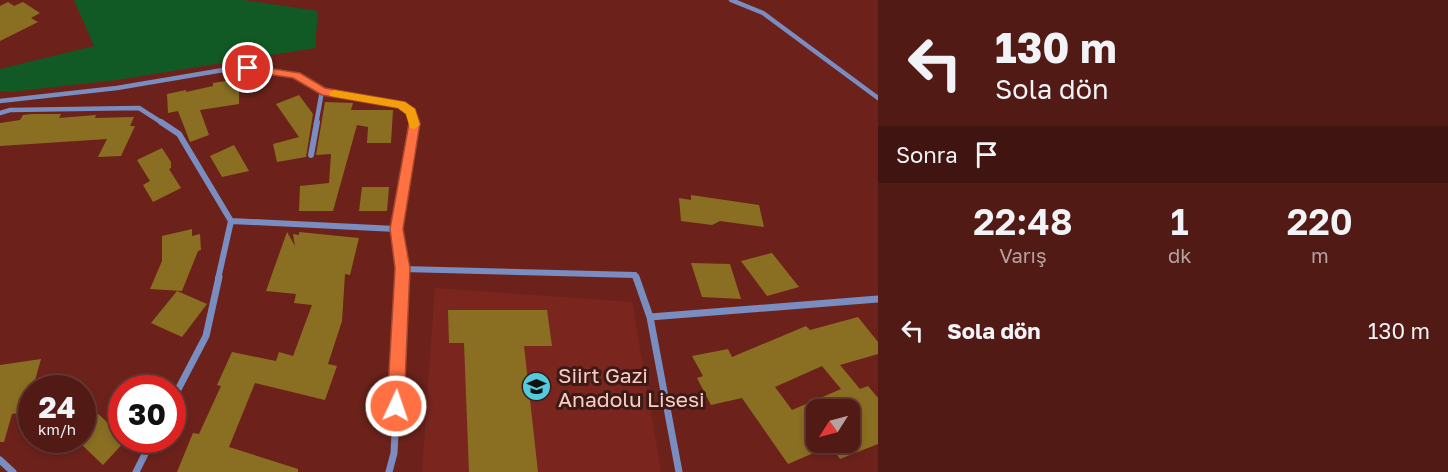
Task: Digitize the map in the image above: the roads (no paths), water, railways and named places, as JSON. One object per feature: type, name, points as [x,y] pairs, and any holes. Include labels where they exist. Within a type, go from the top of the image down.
[{"type":"street","points":[[731,0],[762,14],[878,98]]},
{"type":"street","points":[[0,101],[117,88],[235,68],[262,69],[296,75],[322,91],[401,105],[411,112],[415,123],[396,229],[403,268],[394,453],[389,472]]},
{"type":"street","points":[[311,155],[322,91]]},
{"type":"street","points":[[0,113],[10,110],[139,108],[179,134],[231,220],[206,336],[186,375]]},
{"type":"street","points":[[231,220],[396,229]]},
{"type":"street","points":[[403,268],[635,275],[650,317],[679,472]]},
{"type":"street","points":[[650,317],[878,299]]},
{"type":"street","points":[[136,472],[146,453]]},
{"type":"street","points":[[0,460],[14,472]]},
{"type":"place","name":"Siirt Gazi Anadolu Lisesi","points":[[537,387]]}]
